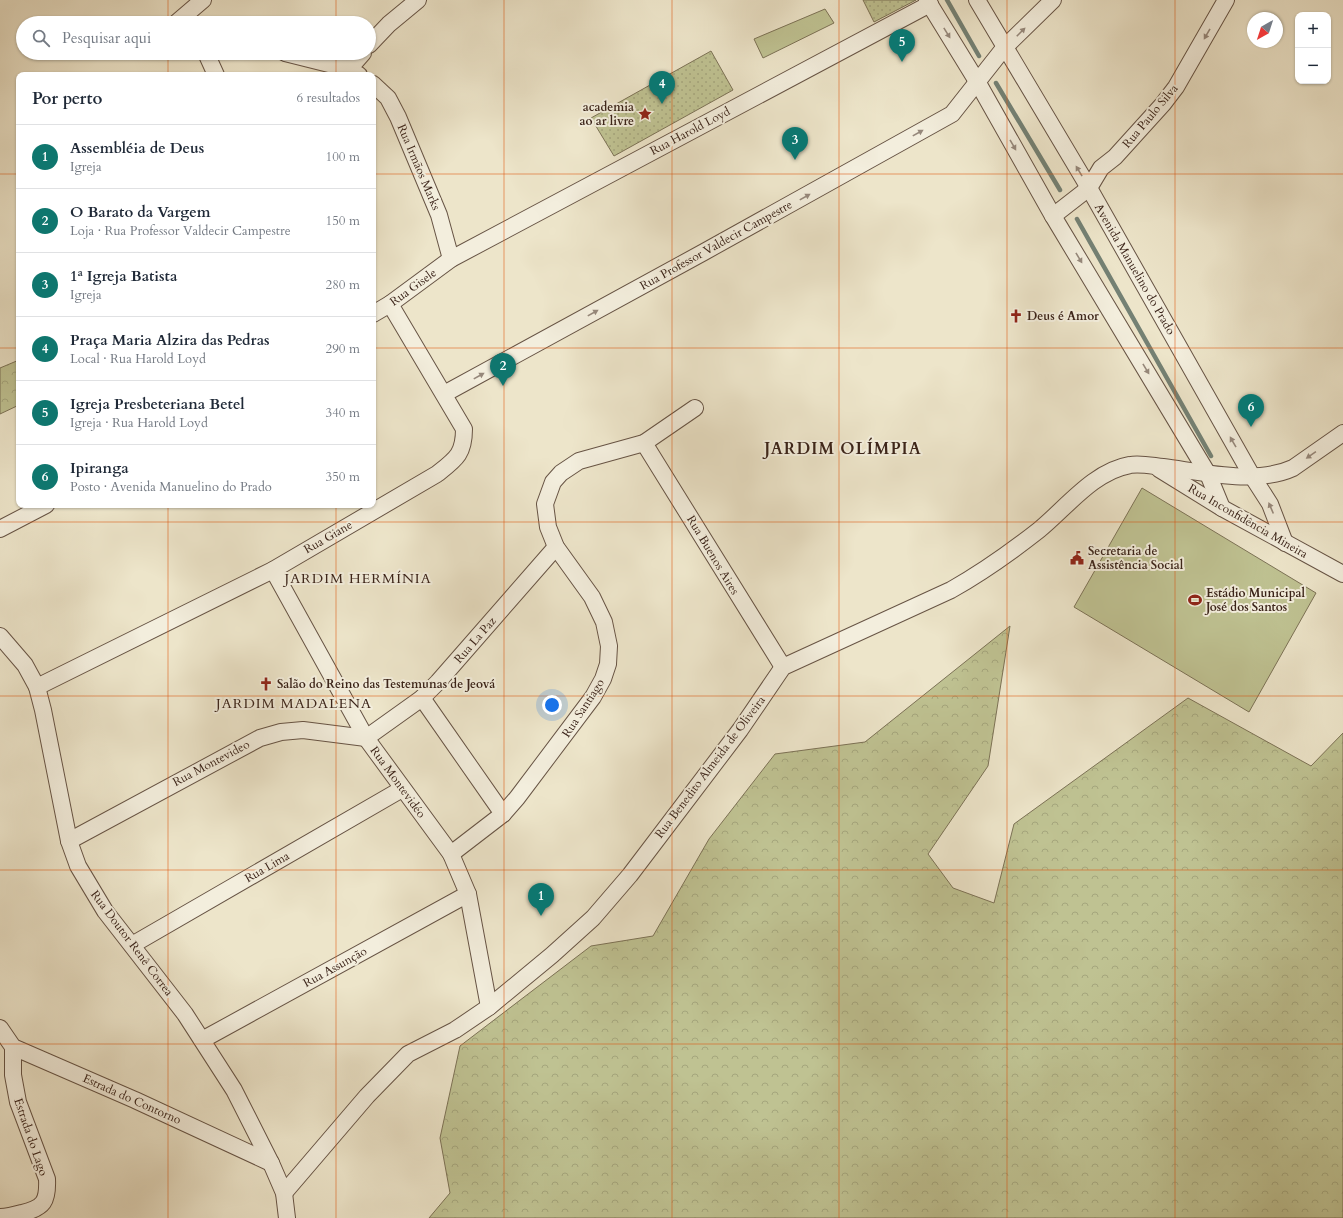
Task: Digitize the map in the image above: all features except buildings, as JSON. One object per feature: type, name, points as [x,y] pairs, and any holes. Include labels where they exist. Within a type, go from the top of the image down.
[{"type":"street","points":[[187,16],[203,0]]},
{"type":"street","points":[[376,38],[389,24],[418,0]]},
{"type":"street","name":"Avenida Manuelino do Prado","points":[[977,0],[1004,48],[1089,188],[1252,476],[1270,504],[1285,543]]},
{"type":"street","name":"Rua Professor Valdecir Campestre","points":[[444,394],[711,249],[952,114],[978,83],[1004,48],[1053,0]]},
{"type":"street","name":"Rua Paulo Silva","points":[[1053,216],[1089,188],[1101,168],[1116,157],[1163,104],[1176,87],[1226,0]]},
{"type":"street","points":[[928,2],[978,83],[1053,216],[1208,474],[1222,508]]},
{"type":"street","name":"Rua Harold Loyd","points":[[451,258],[928,2]]},
{"type":"street","points":[[209,60],[215,72]]},
{"type":"street","points":[[310,60],[354,72],[360,60]]},
{"type":"street","name":"Rua Irmãos Marks","points":[[376,87],[388,98],[401,124],[439,215],[451,258]]},
{"type":"street","name":"Rua Gisele","points":[[376,312],[390,304],[451,258]]},
{"type":"street","name":"Rua Giane","points":[[37,686],[273,570],[437,474],[458,456],[464,444],[464,429],[390,304]]},
{"type":"street","name":"Rua Santiago","points":[[451,854],[503,814],[534,777],[593,697],[603,679],[608,664],[609,646],[604,622],[592,597],[556,548],[545,512],[547,495],[553,482],[561,473],[579,461],[644,443],[695,408]]},
{"type":"street","points":[[783,667],[944,593],[974,577],[1039,530],[1096,480],[1117,469],[1131,465],[1155,466],[1208,474],[1252,476],[1284,473],[1343,433]]},
{"type":"street","name":"Rua Buenos Aires","points":[[644,443],[783,667]]},
{"type":"street","name":"Rua Inconfidência Mineira","points":[[1155,466],[1222,508],[1343,574]]},
{"type":"street","points":[[0,529],[40,508]]},
{"type":"street","name":"Rua La Paz","points":[[366,738],[422,698],[451,668],[556,548]]},
{"type":"street","name":"Rua Montevidéo","points":[[273,570],[366,738],[451,854],[468,894],[489,1007]]},
{"type":"street","name":"Rua Doutor Renê Correa","points":[[0,636],[25,665],[37,686],[69,841],[78,866],[90,889],[105,911],[186,1014],[234,1090],[271,1163],[284,1193],[287,1218]]},
{"type":"street","name":"Rua Benedito Almeida de Oliveira","points":[[284,1193],[367,1096],[408,1054],[455,1030],[489,1007],[552,955],[593,918],[625,880],[740,730],[783,667]]},
{"type":"street","points":[[422,698],[503,814]]},
{"type":"street","name":"Rua Montevideo","points":[[69,841],[260,738],[281,732],[303,730],[366,738]]},
{"type":"street","name":"Rua Lima","points":[[132,945],[402,789]]},
{"type":"street","name":"Rua Assunção","points":[[202,1040],[468,894]]},
{"type":"street","points":[[0,1028],[13,1047]]},
{"type":"street","name":"Estrada do Contorno","points":[[13,1047],[135,1100],[271,1163]]},
{"type":"street","name":"Estrada do Lago","points":[[0,1217],[38,1208],[46,1198],[48,1192],[47,1179],[18,1102],[13,1075],[13,1047]]},
{"type":"green space","points":[[863,0],[916,0],[874,22]]},
{"type":"green space","points":[[825,9],[834,23],[763,58],[754,39]]},
{"type":"green space","points":[[711,51],[733,90],[614,156],[591,118]]},
{"type":"green space","points":[[16,361],[16,406],[0,414],[0,368]]},
{"type":"green space","name":"Estádio Municipal José dos Santos","points":[[1142,488],[1316,593],[1249,712],[1074,607]]},
{"type":"green space","points":[[1010,626],[988,766],[928,854],[953,888],[994,903],[1014,824],[1188,698],[1311,766],[1343,733],[1343,1218],[429,1218],[450,1193],[440,1138],[460,1046],[591,946],[653,936],[709,839],[775,754],[865,742]]},
{"type":"waterway","points":[[947,0],[979,56]]},
{"type":"waterway","points":[[996,83],[1060,190]]},
{"type":"waterway","points":[[1077,219],[1211,456]]},
{"type":"place","name":"Igreja Presbeteriana Betel","points":[[902,62]]},
{"type":"place","name":"Praça Maria Alzira das Pedras","points":[[662,104]]},
{"type":"place","name":"academia ao ar livre","points":[[645,114]]},
{"type":"place","name":"1ª Igreja Batista","points":[[795,160]]},
{"type":"place","name":"Deus é Amor","points":[[1016,316]]},
{"type":"place","name":"O Barato da Vargem","points":[[503,386]]},
{"type":"place","name":"Ipiranga","points":[[1251,427]]},
{"type":"place","name":"Secretaria de Assistência Social","points":[[1077,558]]},
{"type":"place","name":"Estádio Municipal José dos Santos","points":[[1195,600]]},
{"type":"place","name":"Salão do Reino das Testemunas de Jeová","points":[[266,684]]},
{"type":"place","name":"Assembléia de Deus","points":[[541,916]]},
{"type":"district","name":"JARDIM OLÍMPIA","points":[[843,449]]},
{"type":"district","name":"JARDIM HERMÍNIA","points":[[358,578]]},
{"type":"district","name":"JARDIM MADALENA","points":[[294,703]]}]
